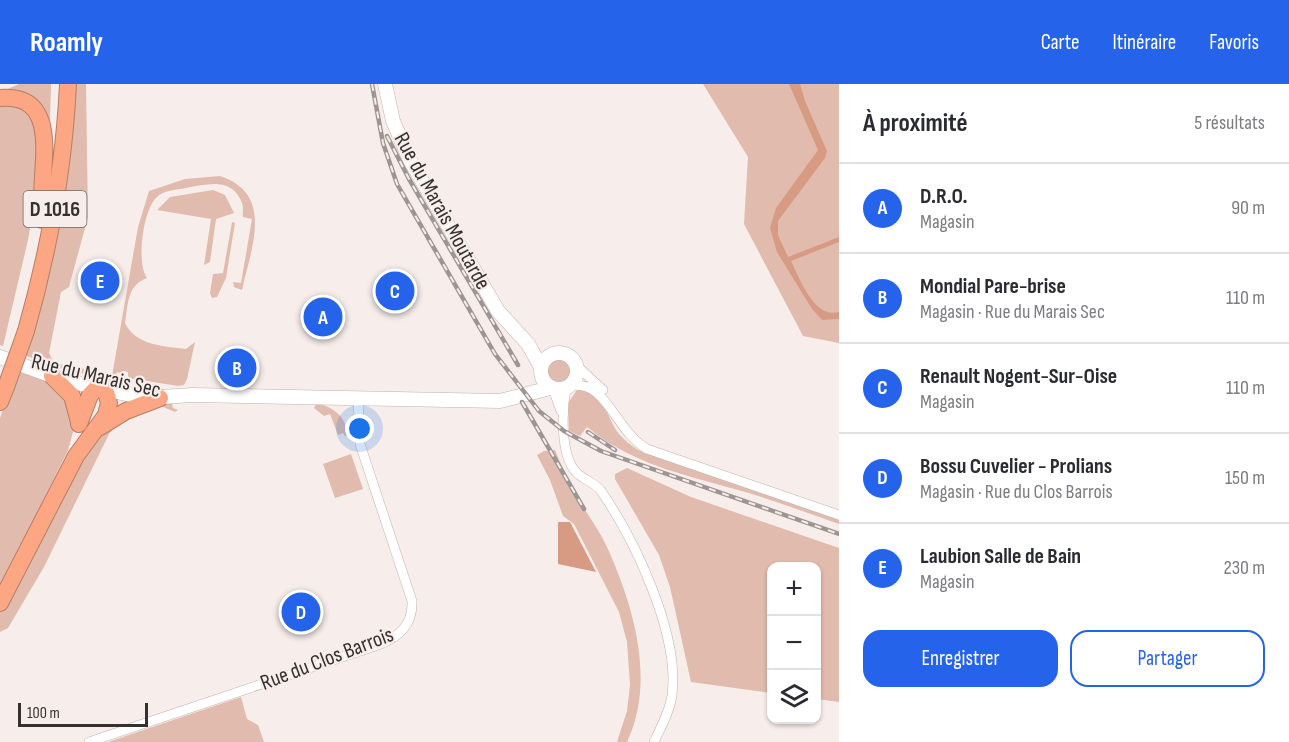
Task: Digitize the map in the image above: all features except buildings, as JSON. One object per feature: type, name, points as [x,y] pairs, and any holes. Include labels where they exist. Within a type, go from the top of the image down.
[{"type":"highway","points":[[0,90],[13,84]]},
{"type":"highway","name":"D 1016","points":[[20,331],[42,220],[52,151],[57,84]]},
{"type":"highway","name":"D 1016","points":[[2,387],[54,218],[62,159],[68,84]]},
{"type":"highway","name":"D 1016","points":[[0,98],[13,98],[25,103],[36,111],[42,123],[45,144],[42,220]]},
{"type":"highway","points":[[52,376],[72,396],[79,424]]},
{"type":"highway","points":[[0,594],[67,459],[86,402],[102,386],[109,409],[76,456],[0,603]]},
{"type":"highway","points":[[95,432],[126,411],[160,398]]},
{"type":"street","name":"Rue du Marais Moutarde","points":[[385,84],[393,120],[410,160],[498,311],[531,349],[541,368]]},
{"type":"street","name":"Rue du Marais Moutarde","points":[[516,331],[541,349],[553,354]]},
{"type":"street","name":"Rue du Marais Sec","points":[[0,351],[102,386],[193,395],[507,400],[560,388]]},
{"type":"street","points":[[507,400],[526,386],[546,358],[553,354],[567,355],[605,393],[618,422]]},
{"type":"street","name":"Rue du Marais Sec","points":[[0,357],[52,376],[147,398],[193,395]]},
{"type":"street","points":[[560,388],[576,377],[576,365]]},
{"type":"street","points":[[541,368],[543,380],[560,388],[584,386],[598,393],[632,439],[647,449],[839,515]]},
{"type":"street","points":[[560,388],[572,467],[578,475],[598,487],[604,496],[637,556],[663,627],[671,664],[672,692],[654,742]]},
{"type":"street","name":"Rue du Clos Barrois","points":[[89,742],[378,645],[404,630],[410,617],[412,601],[360,444],[358,398]]},
{"type":"shaded area","points":[[19,84],[51,84],[50,123],[1,92]]},
{"type":"shaded area","points":[[74,84],[86,84],[88,217],[69,287],[61,292],[49,353],[54,363],[100,372],[97,377],[59,368],[24,355],[48,275],[63,210]]},
{"type":"shaded area","points":[[703,84],[839,84],[839,343],[803,336],[744,224],[748,157]]},
{"type":"shaded area","points":[[789,84],[800,84],[827,151],[825,158],[778,221],[778,235],[788,257],[839,237],[839,242],[791,261],[815,304],[830,313],[839,312],[839,319],[822,320],[812,309],[777,252],[770,228],[776,208],[818,150]]},
{"type":"shaded area","points":[[0,101],[13,101],[38,121],[37,186],[28,240],[3,346],[0,345]]},
{"type":"shaded area","points":[[220,176],[237,184],[248,196],[254,209],[253,240],[242,290],[234,287],[233,282],[241,283],[252,219],[243,217],[243,205],[238,195],[232,189],[219,184],[162,193],[151,205],[142,237],[142,261],[147,278],[140,281],[132,291],[125,323],[136,336],[151,344],[186,349],[195,342],[187,379],[184,385],[178,386],[128,378],[128,372],[124,371],[123,374],[117,372],[116,377],[112,376],[138,227],[149,191],[185,179]]},
{"type":"shaded area","points":[[213,190],[225,195],[234,213],[216,219],[210,262],[204,265],[211,219],[157,210],[170,197]]},
{"type":"shaded area","points":[[232,222],[235,223],[226,278],[217,297],[212,298],[210,293],[213,274],[223,273]]},
{"type":"shaded area","points":[[559,359],[568,363],[572,372],[568,381],[559,385],[550,381],[546,372],[550,363]]},
{"type":"shaded area","points":[[17,366],[45,376],[63,391],[75,425],[68,450],[0,589],[0,418]]},
{"type":"shaded area","points":[[577,390],[586,391],[599,399],[619,434],[638,450],[839,520],[839,524],[763,497],[666,469],[626,452],[587,427],[580,436],[569,431],[568,403]]},
{"type":"shaded area","points":[[162,403],[172,404],[173,408],[178,410],[175,412],[161,406],[124,418],[109,434],[44,567],[8,628],[0,632],[0,609],[28,563],[90,444],[105,428],[122,416]]},
{"type":"shaded area","points":[[316,404],[328,407],[338,414],[345,424],[346,437],[343,433],[338,435],[330,414],[324,416],[314,408]]},
{"type":"shaded area","points":[[555,450],[566,477],[607,548],[628,600],[634,624],[641,672],[640,696],[627,742],[617,742],[627,711],[630,685],[627,642],[619,612],[574,524],[563,516],[550,480],[537,455],[544,451]]},
{"type":"shaded area","points":[[351,454],[363,489],[335,498],[323,464]]},
{"type":"shaded area","points":[[627,468],[691,497],[839,548],[839,702],[821,700],[821,562],[767,562],[767,692],[691,682],[670,587],[659,555],[615,479],[615,474]]},
{"type":"shaded area","points":[[558,522],[570,522],[596,572],[558,564]]},
{"type":"shaded area","points":[[241,697],[247,719],[258,725],[264,742],[108,742]]},
{"type":"railway","points":[[372,84],[383,143],[397,184],[495,354],[539,411],[564,431],[601,451],[839,534]]},
{"type":"railway","points":[[387,136],[409,179],[518,365]]},
{"type":"railway","points":[[522,402],[584,509]]},
{"type":"railway","points":[[588,432],[615,450]]},
{"type":"place","name":"Laubion Salle de Bain","points":[[100,281]]},
{"type":"place","name":"Renault Nogent-Sur-Oise","points":[[395,291]]},
{"type":"place","name":"D.R.O.","points":[[323,317]]},
{"type":"place","name":"Mondial Pare-brise","points":[[237,368]]},
{"type":"place","name":"Bossu Cuvelier - Prolians","points":[[301,612]]}]
